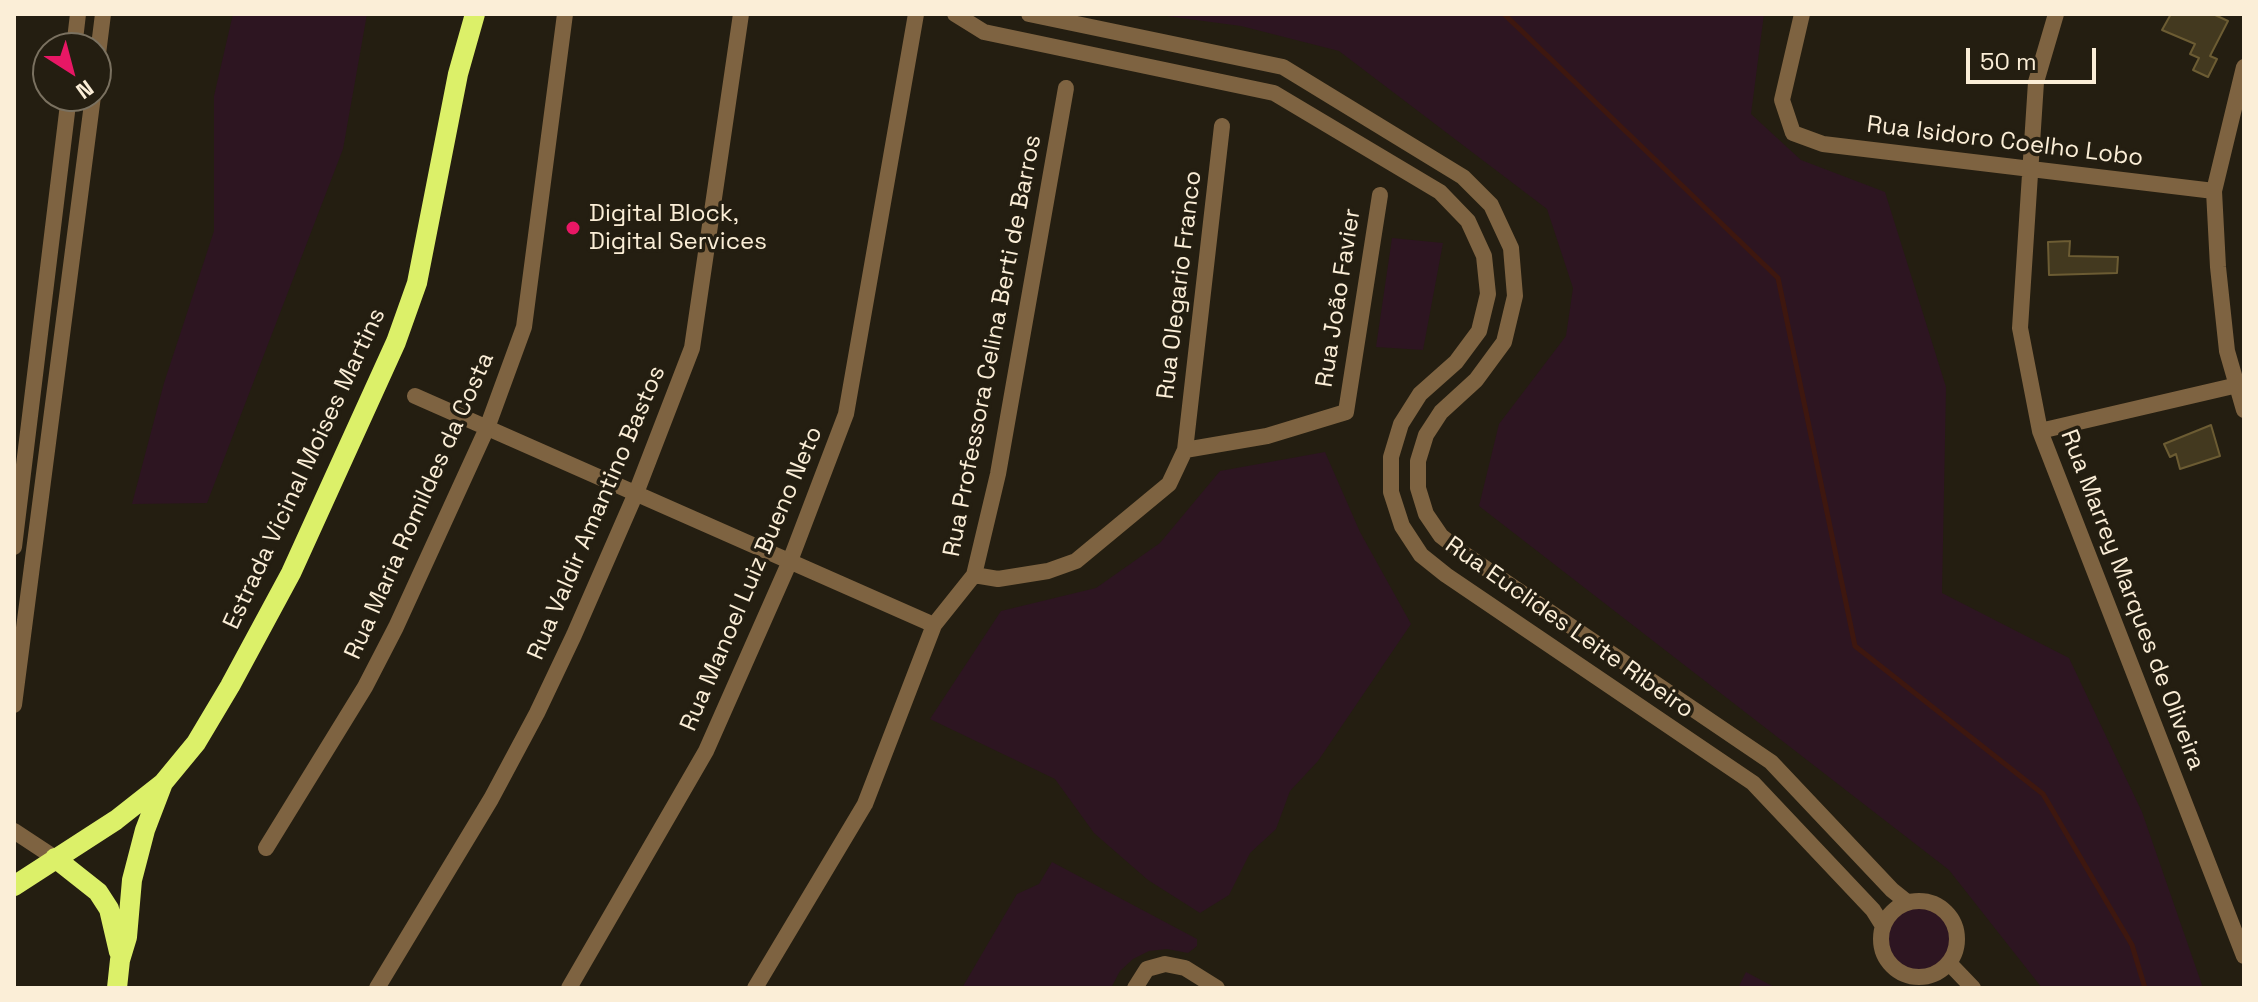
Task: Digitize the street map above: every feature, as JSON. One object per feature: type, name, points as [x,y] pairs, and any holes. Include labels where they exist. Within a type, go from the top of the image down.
[{"type":"main road","name":"Estrada Vicinal Moises Martins","points":[[163,783],[196,743],[291,573],[396,342],[417,283],[458,74],[475,14]]},
{"type":"main road","points":[[14,886],[116,820],[163,783]]},
{"type":"main road","points":[[117,988],[120,960],[127,937],[132,880],[145,830],[163,783]]},
{"type":"main road","points":[[55,858],[98,892],[109,909],[120,960]]},
{"type":"street","name":"Rua Maria Romildes da Costa","points":[[266,848],[365,687],[396,627],[487,428],[524,327],[565,14]]},
{"type":"street","name":"Rua Valdir Amantino Bastos","points":[[377,988],[491,799],[537,713],[636,493],[692,348],[741,14]]},
{"type":"street","name":"Rua Manoel Luiz Bueno Neto","points":[[569,988],[706,751],[790,561],[846,414],[916,14]]},
{"type":"street","name":"Rua Euclides Leite Ribeiro","points":[[955,14],[984,32],[1274,93],[1440,192],[1468,221],[1484,256],[1488,294],[1479,331],[1456,362],[1420,394],[1401,424],[1391,457],[1391,492],[1402,526],[1421,555],[1446,575],[1753,783],[1873,910],[1883,926]]},
{"type":"street","name":"Rua Euclides Leite Ribeiro","points":[[1029,14],[1283,67],[1457,171],[1491,205],[1511,248],[1515,296],[1504,342],[1476,380],[1441,412],[1426,435],[1418,461],[1418,488],[1426,514],[1441,536],[1463,553],[1771,762],[1907,902]]},
{"type":"street","name":"Rua Isidoro Coelho Lobo","points":[[1802,14],[1782,100],[1793,133],[1823,144],[2214,191]]},
{"type":"street","name":"Rua Marrey Marques de Oliveira","points":[[2056,14],[2036,82],[2020,328],[2040,431],[2244,956]]},
{"type":"street","points":[[1245,87],[1250,60]]},
{"type":"street","points":[[2244,67],[2214,191],[2225,337],[2240,385],[2244,410]]},
{"type":"street","name":"Rua Professora Celina Berti de Barros","points":[[755,988],[865,804],[934,625],[974,575],[998,474],[1066,88]]},
{"type":"street","points":[[14,547],[67,112]]},
{"type":"street","points":[[14,705],[91,112]]},
{"type":"street","name":"Rua Olegario Franco","points":[[1185,450],[1222,126]]},
{"type":"street","name":"Rua João Favier","points":[[1185,450],[1267,436],[1346,412],[1380,195]]},
{"type":"street","points":[[2040,431],[2240,385]]},
{"type":"street","points":[[415,396],[934,625]]},
{"type":"street","points":[[974,575],[998,579],[1048,571],[1076,561],[1169,484],[1185,450]]},
{"type":"street","points":[[14,831],[55,858]]},
{"type":"street","points":[[1907,902],[1935,904],[1954,923],[1957,937],[1949,963],[1937,973],[1923,978],[1895,970],[1885,959],[1880,946],[1883,926],[1895,909],[1907,902]]},
{"type":"street","points":[[1949,963],[1973,988]]},
{"type":"street","points":[[1135,988],[1147,969],[1165,964],[1185,968],[1217,988]]},
{"type":"shaded area","points":[[233,14],[367,14],[343,149],[207,503],[132,504],[164,383],[214,231],[214,96]]},
{"type":"shaded area","points":[[1151,14],[1764,14],[1751,114],[1801,160],[1885,192],[1946,387],[1942,593],[2069,658],[2142,812],[2203,988],[2042,988],[1949,870],[1479,506],[1499,424],[1566,336],[1573,288],[1547,209],[1339,51],[1241,26]]},
{"type":"shaded area","points":[[1392,238],[1443,243],[1423,350],[1376,347]]},
{"type":"shaded area","points":[[1325,452],[1360,532],[1411,624],[1318,761],[1290,791],[1276,829],[1250,853],[1229,895],[1200,913],[1148,880],[1094,833],[1055,779],[930,719],[1001,611],[1096,588],[1160,543],[1220,471]]},
{"type":"shaded area","points":[[1052,862],[1197,939],[1197,946],[1188,953],[1167,949],[1149,951],[1133,959],[1120,971],[1111,988],[962,988],[1017,894],[1039,884]]},
{"type":"shaded area","points":[[1919,907],[1937,913],[1945,921],[1951,939],[1945,957],[1937,965],[1919,971],[1901,965],[1893,957],[1887,939],[1893,921],[1901,913]]},
{"type":"shaded area","points":[[1746,972],[1776,988],[1738,988]]},
{"type":"building","points":[[2171,14],[2213,14],[2228,21],[2210,56],[2217,59],[2208,77],[2193,70],[2199,58],[2190,54],[2195,44],[2162,30]]},
{"type":"building","points":[[2070,241],[2069,256],[2118,257],[2117,273],[2049,275],[2048,242]]},
{"type":"building","points":[[2211,425],[2220,456],[2180,469],[2176,454],[2170,457],[2164,444]]},
{"type":"waterway","points":[[1504,14],[1778,278],[1855,646],[2043,794],[2132,945],[2145,988]]},
{"type":"place","name":"Digital Block, Digital Services","points":[[573,228]]}]
